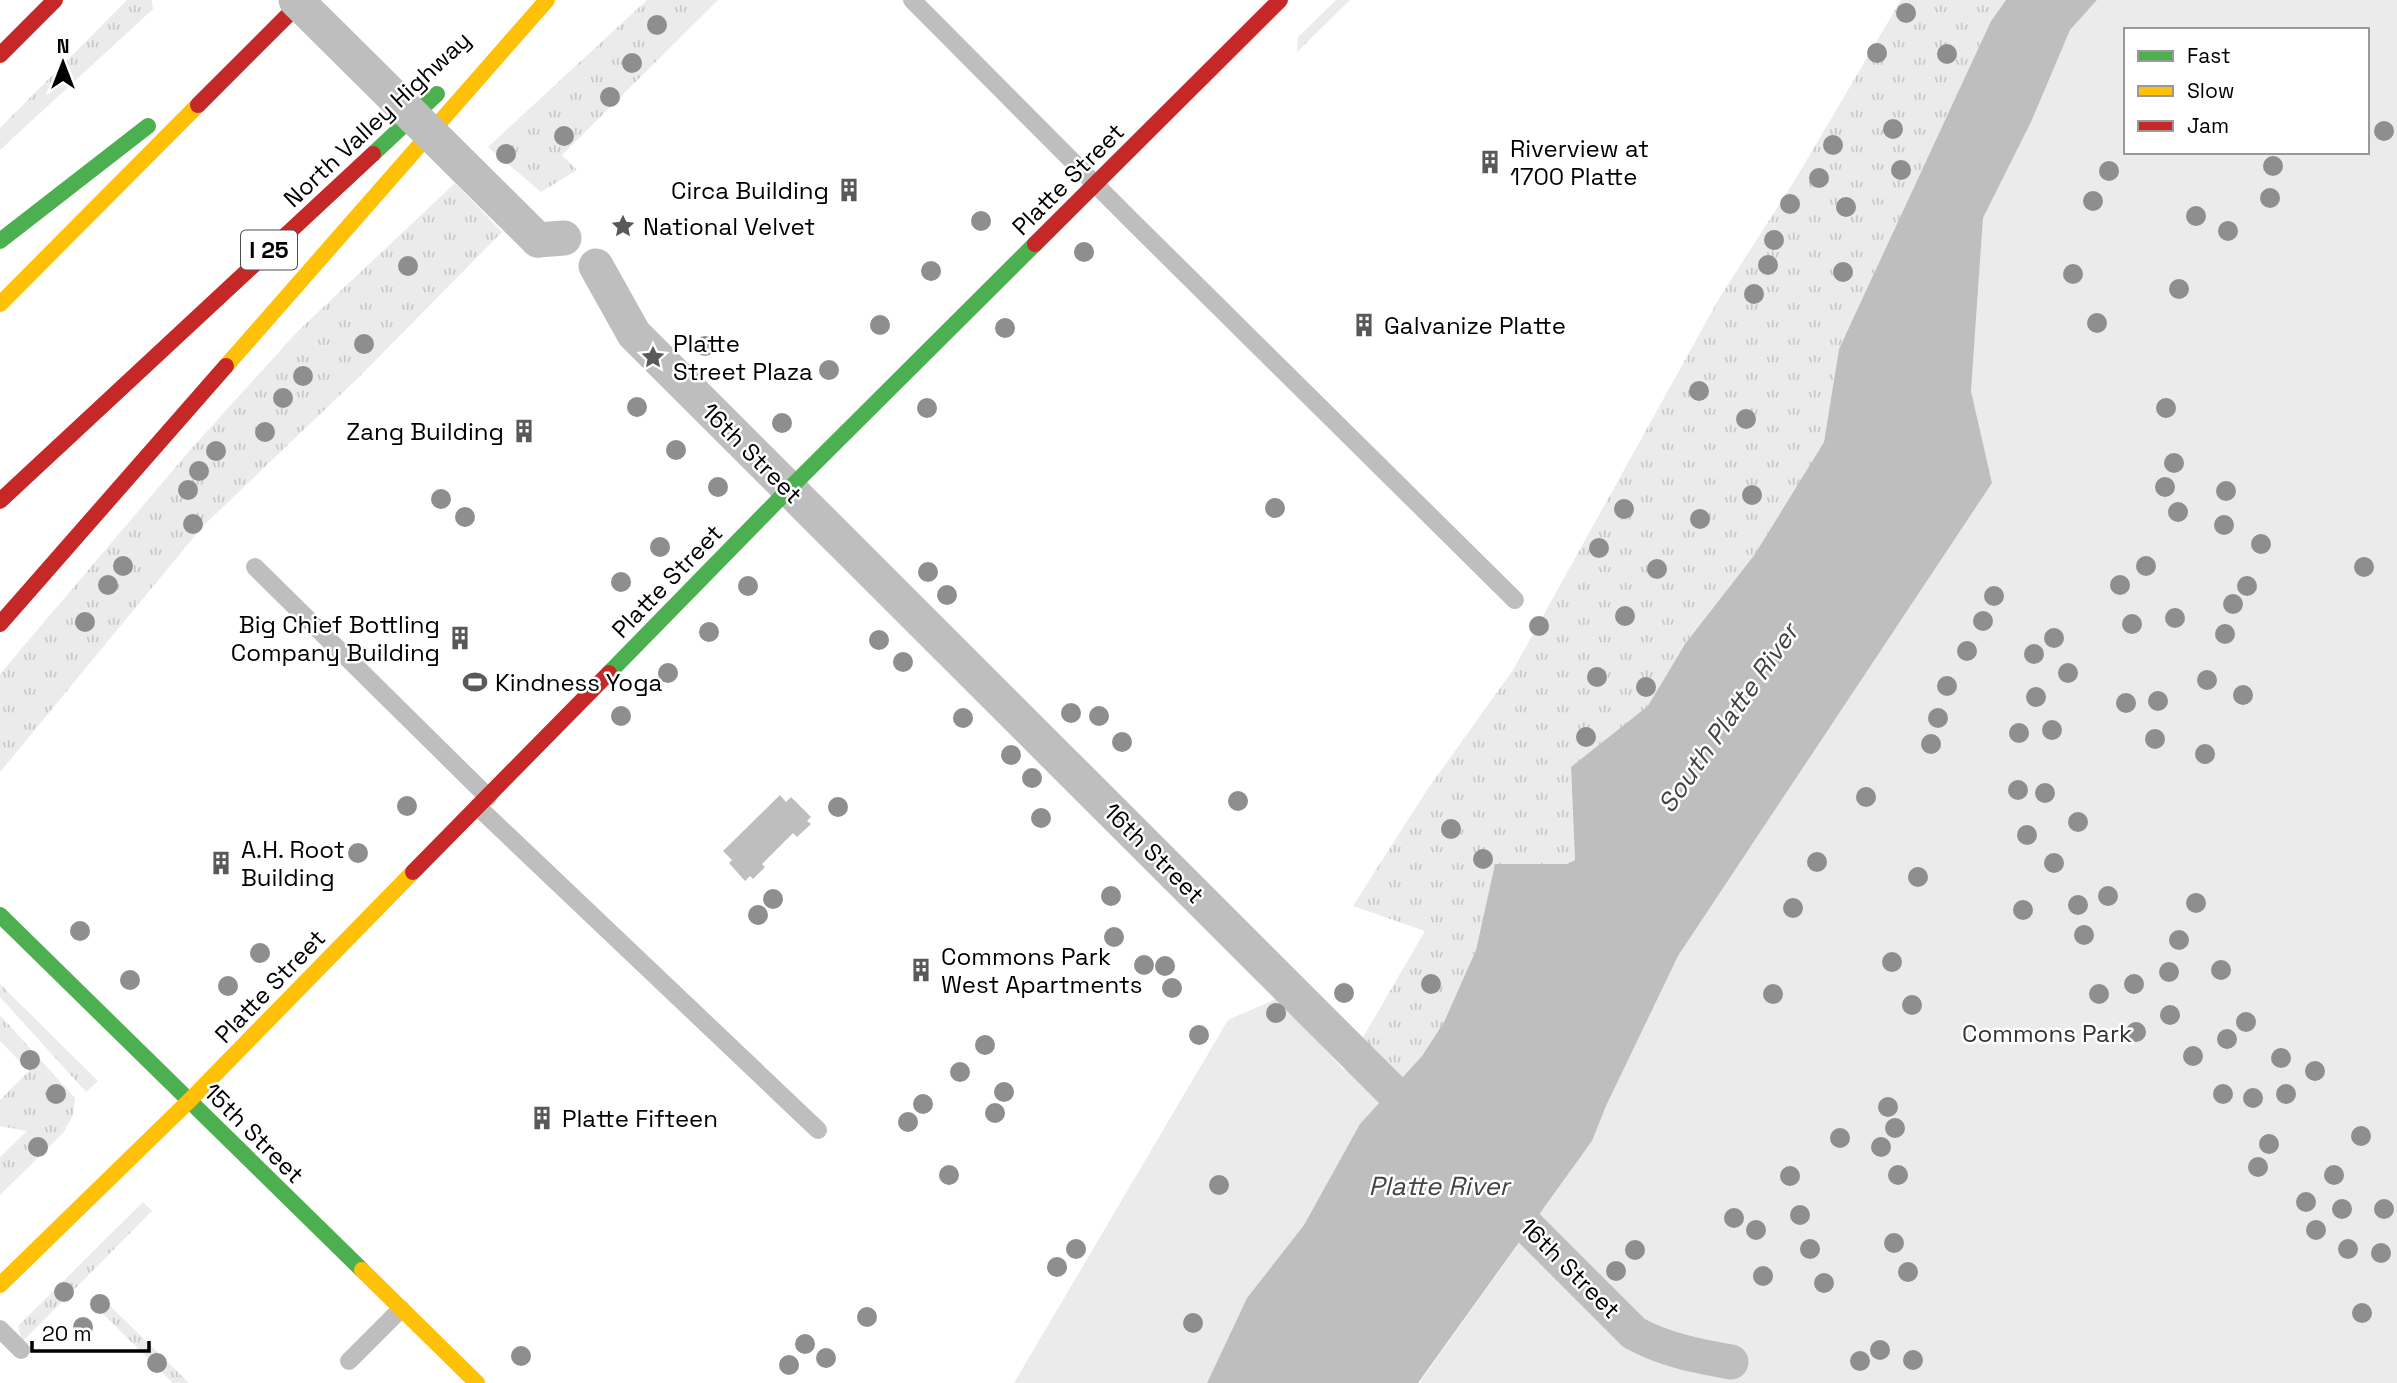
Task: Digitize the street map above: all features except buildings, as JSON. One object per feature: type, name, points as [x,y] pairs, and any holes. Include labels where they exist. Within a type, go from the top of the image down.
[{"type":"main road","points":[[0,55],[55,0]]},
{"type":"main road","points":[[0,304],[303,0]]},
{"type":"main road","name":"North Valley Highway","points":[[468,65],[539,0]]},
{"type":"main road","points":[[0,624],[547,0]]},
{"type":"main road","name":"Platte Street","points":[[0,1285],[189,1101],[789,489],[1280,0]]},
{"type":"main road","points":[[0,241],[271,30]]},
{"type":"main road","name":"North Valley Highway","points":[[0,500],[448,83]]},
{"type":"main road","name":"15th Street","points":[[0,915],[475,1382]]},
{"type":"street","points":[[296,0],[538,240],[564,237]]},
{"type":"street","name":"16th Street","points":[[596,266],[634,334],[1634,1333],[1686,1355],[1731,1362],[1708,1383]]},
{"type":"lane","points":[[912,0],[1515,600]]},
{"type":"lane","points":[[255,566],[483,802],[818,1130]]},
{"type":"lane","points":[[349,1361],[401,1309]]},
{"type":"lane","points":[[0,1329],[21,1350]]},
{"type":"green space","points":[[127,0],[152,0],[153,9],[0,150],[0,128]]},
{"type":"green space","points":[[647,0],[718,0],[562,155],[577,170],[541,192],[488,147]]},
{"type":"green space","points":[[1336,0],[1350,0],[1297,52],[1298,37]]},
{"type":"green space","points":[[1901,0],[2006,0],[1991,21],[1839,349],[1824,442],[1755,554],[1685,644],[1648,707],[1571,767],[1575,860],[1567,864],[1495,864],[1476,950],[1444,1022],[1422,1056],[1377,1106],[1344,1070],[1425,931],[1353,906],[1427,790],[1513,670],[1720,297],[1795,180]]},
{"type":"green space","name":"Commons Park","points":[[2097,0],[2397,0],[2397,1383],[1419,1383],[1592,1141],[1678,956],[1992,483],[1971,391],[1983,218],[2031,122],[2070,30]]},
{"type":"green space","points":[[455,183],[502,232],[360,376],[202,527],[0,772],[0,674],[191,449],[298,331]]},
{"type":"green space","points":[[0,984],[98,1081],[86,1092],[0,997]]},
{"type":"green space","points":[[1278,998],[1377,1106],[1360,1125],[1304,1225],[1247,1298],[1207,1383],[1014,1383],[1228,1020]]},
{"type":"green space","points":[[0,1015],[75,1098],[73,1115],[64,1132],[0,1195],[0,1157],[27,1131],[0,1126],[0,1100],[29,1071],[0,1041]]},
{"type":"green space","points":[[143,1202],[152,1211],[22,1342],[18,1326]]},
{"type":"green space","points":[[97,1293],[189,1383],[173,1383],[89,1300]]},
{"type":"water","name":"Platte River","points":[[2006,0],[2097,0],[2070,30],[2031,122],[1983,218],[1971,391],[1992,483],[1678,956],[1592,1141],[1418,1383],[1207,1383],[1247,1298],[1304,1225],[1360,1124],[1422,1056],[1444,1022],[1476,950],[1495,864],[1567,864],[1575,860],[1571,767],[1648,706],[1685,644],[1755,554],[1824,442],[1839,349],[1991,21]]},
{"type":"water","points":[[780,795],[786,802],[791,797],[811,817],[807,821],[811,824],[797,837],[793,833],[762,864],[765,867],[753,879],[750,876],[745,881],[729,863],[732,860],[723,851]]},
{"type":"traffic: fast","points":[[373,154],[437,94]]},
{"type":"traffic: fast","points":[[0,241],[148,126]]},
{"type":"traffic: fast","points":[[609,673],[1035,244]]},
{"type":"traffic: fast","points":[[0,915],[362,1270]]},
{"type":"traffic: slow","points":[[226,366],[547,0]]},
{"type":"traffic: slow","points":[[0,304],[198,105]]},
{"type":"traffic: slow","points":[[0,1285],[189,1101],[413,872]]},
{"type":"traffic: slow","points":[[362,1270],[477,1383]]},
{"type":"traffic: jam","points":[[0,55],[55,0]]},
{"type":"traffic: jam","points":[[198,105],[303,0]]},
{"type":"traffic: jam","points":[[1035,244],[1280,0]]},
{"type":"traffic: jam","points":[[0,501],[373,154]]},
{"type":"traffic: jam","points":[[0,624],[226,366]]},
{"type":"traffic: jam","points":[[413,872],[609,673]]},
{"type":"place","name":"Riverview at 1700 Platte","points":[[1490,162]]},
{"type":"place","name":"Circa Building","points":[[849,190]]},
{"type":"place","name":"National Velvet","points":[[623,226]]},
{"type":"place","name":"Galvanize Platte","points":[[1364,325]]},
{"type":"place","name":"Platte Street Plaza","points":[[653,357]]},
{"type":"place","name":"Zang Building","points":[[524,431]]},
{"type":"place","name":"Big Chief Bottling Company Building","points":[[460,638]]},
{"type":"place","name":"Kindness Yoga","points":[[475,682]]},
{"type":"place","name":"A.H. Root Building","points":[[221,863]]},
{"type":"place","name":"Commons Park West Apartments","points":[[921,970]]},
{"type":"place","name":"Platte Fifteen","points":[[542,1118]]},
{"type":"water label","name":"South Platte River","points":[[1728,718]]}]
